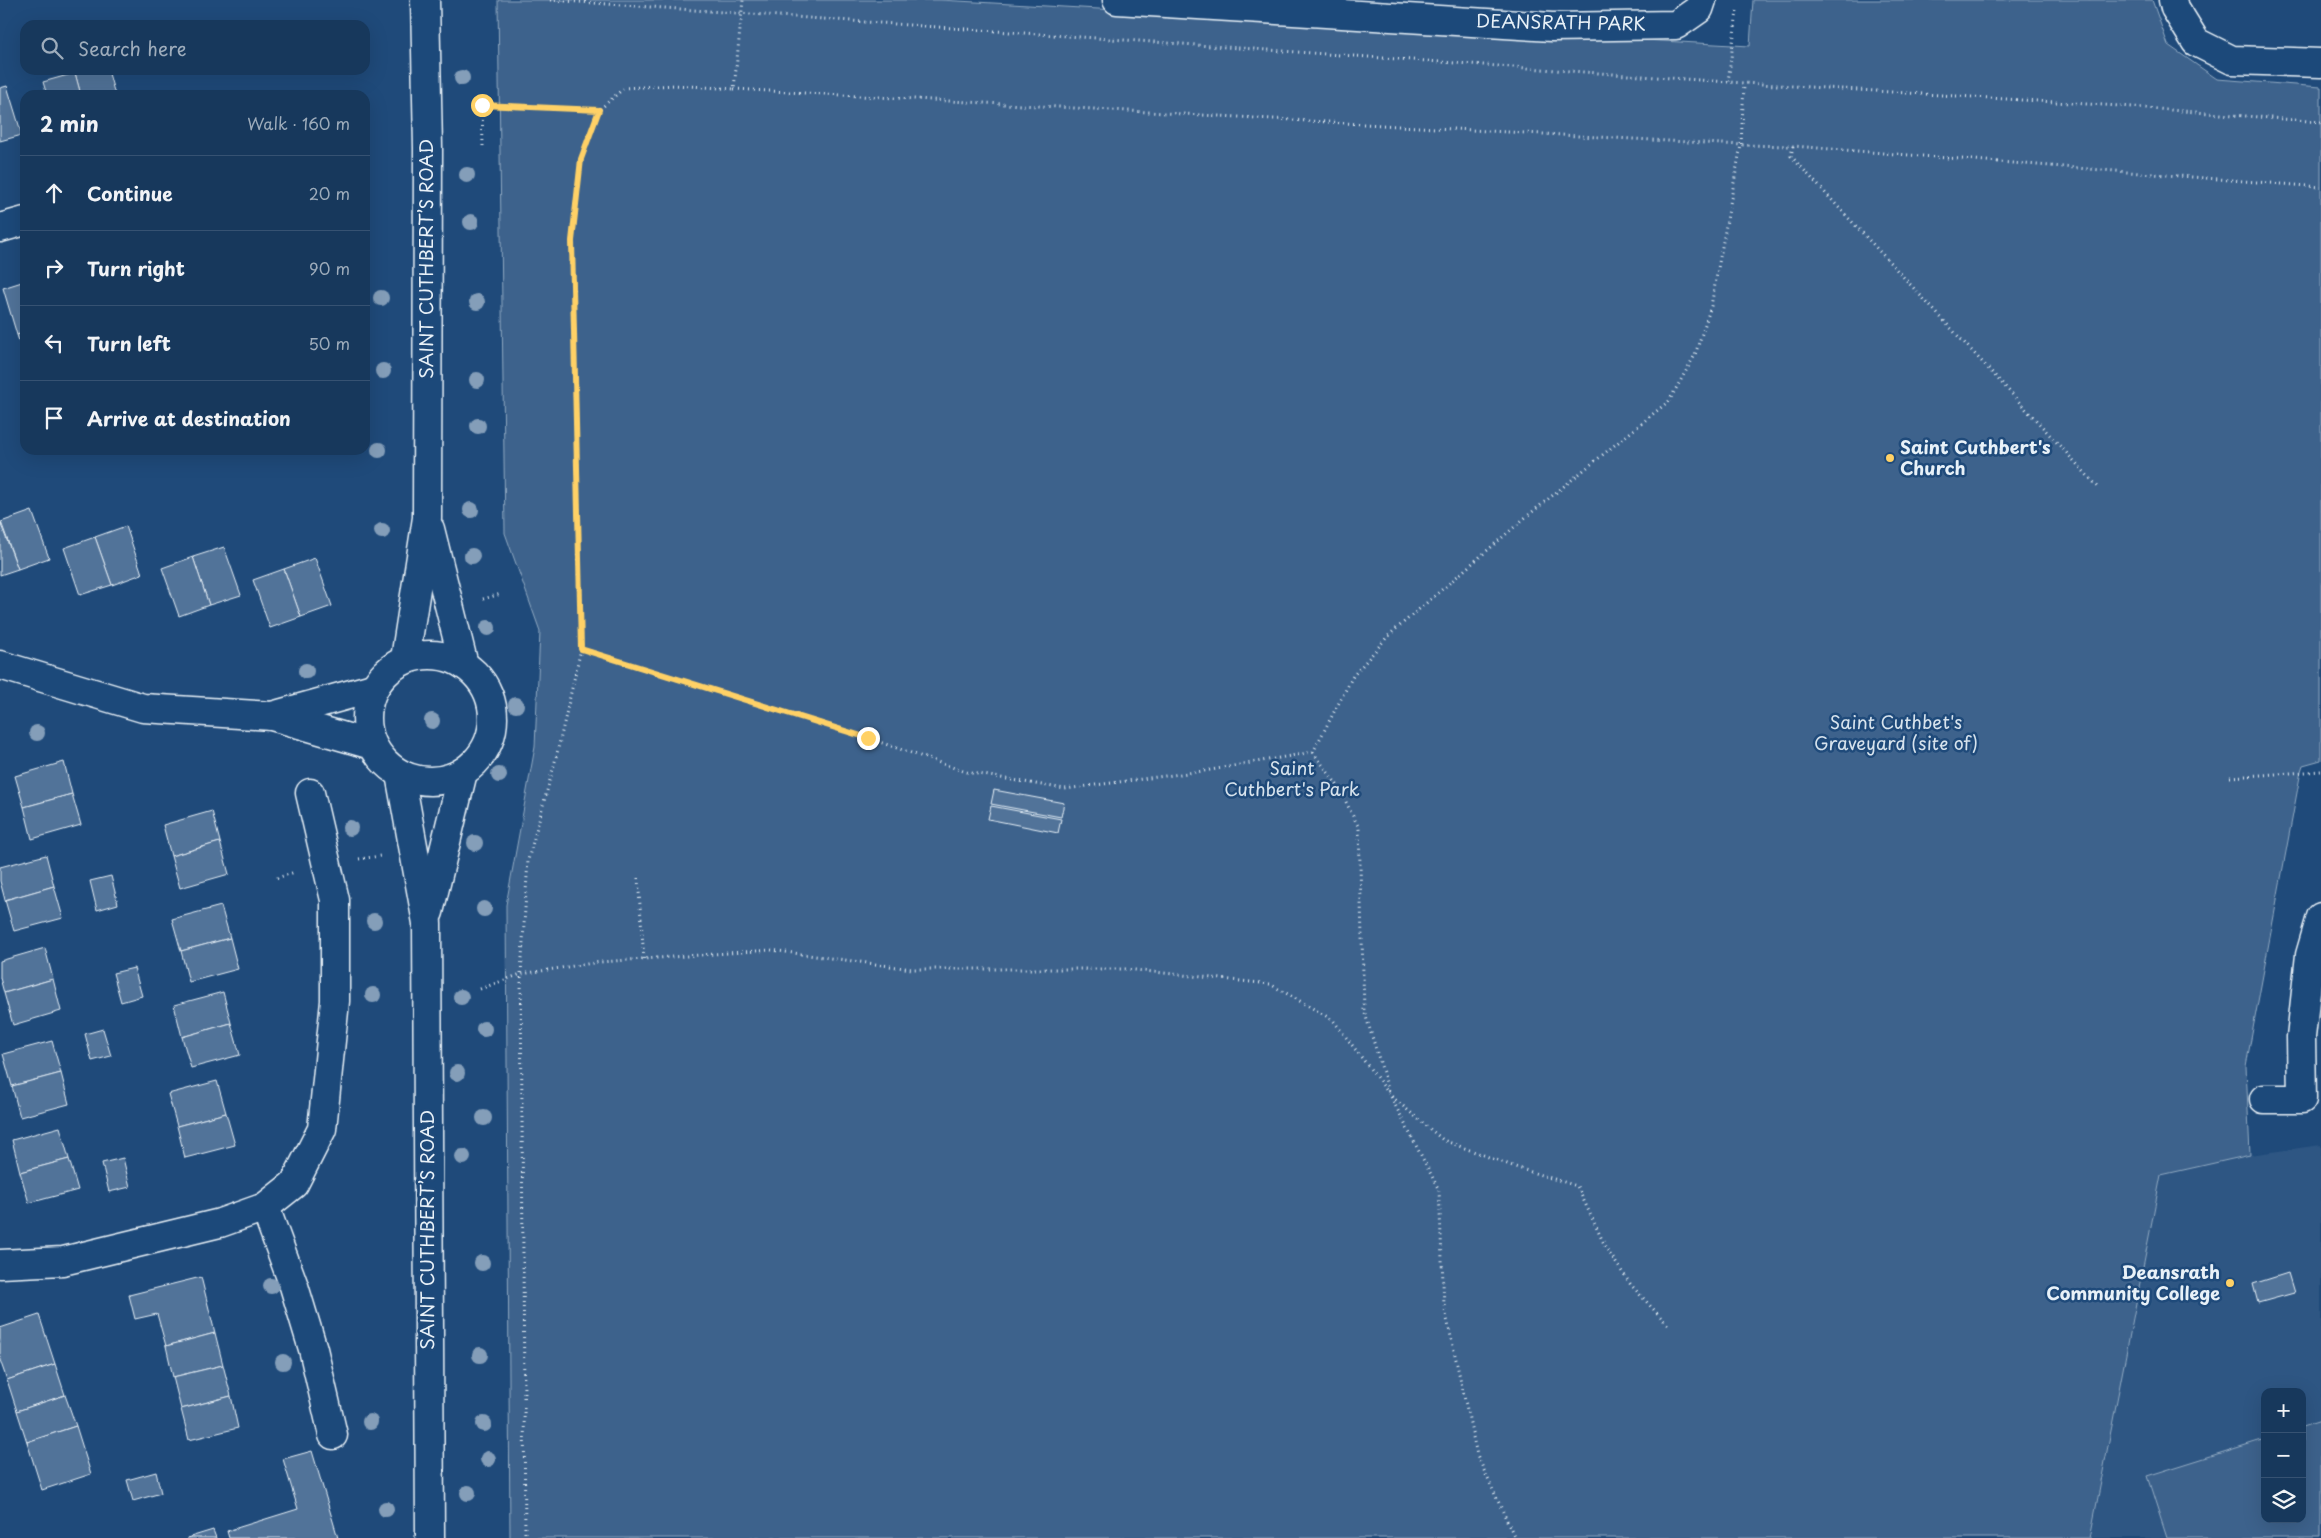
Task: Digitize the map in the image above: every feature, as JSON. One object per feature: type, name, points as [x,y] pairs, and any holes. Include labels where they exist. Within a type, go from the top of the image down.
[{"type":"street","name":"SAINT CUTHBERT’S ROAD","points":[[405,659],[427,518],[428,148],[425,0]]},
{"type":"street","name":"DEANSRATH PARK","points":[[1117,0],[1552,27],[1676,25],[1699,8],[1702,0]]},
{"type":"street","points":[[2174,4],[2196,42],[2232,60],[2321,63]]},
{"type":"street","points":[[0,228],[20,222]]},
{"type":"street","name":"SAINT CUTHBERT’S ROAD","points":[[427,518],[464,665]]},
{"type":"street","points":[[426,654],[447,656],[464,665],[480,678],[490,696],[494,715],[487,747],[477,761],[463,772],[444,780],[422,781],[400,774],[385,762],[372,745],[368,726],[368,706],[373,688],[388,671],[405,659],[426,654]]},
{"type":"street","points":[[1,670],[143,708],[272,716],[372,745]]},
{"type":"street","points":[[272,716],[373,688]]},
{"type":"street","name":"SAINT CUTHBERT’S ROAD","points":[[426,923],[463,772]]},
{"type":"street","name":"SAINT CUTHBERT’S ROAD","points":[[400,774],[426,923],[430,1538]]},
{"type":"street","points":[[0,1264],[63,1261],[220,1223],[265,1207],[294,1184],[322,1128],[335,1001],[335,900],[310,793]]},
{"type":"street","points":[[2264,1099],[2302,1099],[2301,1037],[2310,955],[2321,917]]},
{"type":"street","points":[[265,1207],[294,1286],[313,1349],[333,1435]]},
{"type":"path","points":[[550,0],[1728,82],[1744,85],[2120,106],[2321,122]]},
{"type":"path","points":[[734,89],[743,0]]},
{"type":"path","points":[[1728,82],[1737,9]]},
{"type":"path","points":[[525,1538],[521,974],[528,860],[556,758],[581,649],[572,241],[581,159],[599,110],[624,88],[675,85],[1741,145],[1793,146],[2321,187]]},
{"type":"path","points":[[1313,752],[1352,676],[1388,636],[1526,517],[1669,401],[1694,355],[1711,306],[1741,145],[1744,85]]},
{"type":"path","points":[[483,146],[482,105],[599,110]]},
{"type":"path","points":[[1793,146],[1791,156],[2100,489]]},
{"type":"path","points":[[581,649],[868,738],[966,772],[1065,789],[1211,770],[1313,752]]},
{"type":"path","points":[[1313,752],[1338,786],[1359,828],[1364,1010],[1390,1094],[1439,1190],[1444,1305],[1477,1455],[1515,1538]]},
{"type":"path","points":[[2230,777],[2321,771]]},
{"type":"path","points":[[638,878],[644,959]]},
{"type":"path","points":[[480,989],[521,974],[600,962],[771,950],[912,969],[1125,969],[1270,984],[1333,1020],[1390,1094],[1443,1140],[1518,1168],[1576,1186],[1606,1248],[1631,1285],[1668,1325]]},
{"type":"shaded area","name":"Deansrath Community College","points":[[2321,1145],[2321,1538],[2090,1538],[2161,1175],[2250,1155]]},
{"type":"green space","name":"Saint Cuthbert's Park","points":[[498,0],[940,0],[1750,46],[1753,0],[2152,0],[2168,45],[2217,79],[2321,87],[2321,760],[2303,765],[2301,771],[2246,1066],[2250,1155],[2161,1175],[2090,1538],[510,1538],[506,905],[535,747],[540,631],[505,533]]},
{"type":"green space","points":[[2321,1421],[2321,1538],[2167,1538],[2147,1476],[2261,1440],[2261,1523],[2306,1523],[2306,1426]]},
{"type":"building","points":[[68,75],[76,75],[80,90],[45,90],[43,82]]},
{"type":"building","points":[[76,75],[109,75],[114,90],[80,90]]},
{"type":"building","points":[[7,86],[20,128],[20,136],[0,141],[0,88]]},
{"type":"building","points":[[20,283],[20,334],[17,335],[3,288]]},
{"type":"building","points":[[32,511],[49,558],[18,569],[1,522]]},
{"type":"building","points":[[0,522],[18,569],[0,575]]},
{"type":"building","points":[[126,526],[142,574],[112,585],[95,537]]},
{"type":"building","points":[[95,537],[112,585],[80,595],[64,548]]},
{"type":"building","points":[[224,547],[241,595],[209,605],[193,557]]},
{"type":"building","points":[[193,557],[209,605],[179,616],[162,568]]},
{"type":"building","points":[[315,558],[332,606],[301,617],[284,569]]},
{"type":"building","points":[[284,569],[301,617],[270,628],[253,580]]},
{"type":"building","points":[[64,762],[72,794],[24,807],[15,776]]},
{"type":"building","points":[[994,790],[1064,803],[1061,817],[991,804]]},
{"type":"building","points":[[72,794],[81,825],[32,839],[24,807]]},
{"type":"building","points":[[991,806],[1061,819],[1058,833],[988,819]]},
{"type":"building","points":[[212,811],[220,842],[171,856],[163,825]]},
{"type":"building","points":[[220,842],[229,874],[180,888],[171,856]]},
{"type":"building","points":[[46,855],[54,886],[5,900],[0,881],[0,867]]},
{"type":"building","points":[[111,876],[118,904],[97,910],[90,881]]},
{"type":"building","points":[[54,886],[63,918],[14,931],[5,900]]},
{"type":"building","points":[[221,906],[230,938],[181,951],[172,919]]},
{"type":"building","points":[[230,938],[238,969],[189,982],[181,951]]},
{"type":"building","points":[[45,948],[53,979],[4,993],[0,978],[0,961]]},
{"type":"building","points":[[134,968],[142,996],[121,1002],[113,973]]},
{"type":"building","points":[[53,979],[61,1011],[13,1025],[4,993]]},
{"type":"building","points":[[223,992],[231,1023],[182,1037],[174,1005]]},
{"type":"building","points":[[231,1023],[240,1055],[191,1068],[182,1037]]},
{"type":"building","points":[[103,1029],[111,1056],[92,1061],[85,1034]]},
{"type":"building","points":[[52,1041],[61,1073],[12,1086],[3,1054]]},
{"type":"building","points":[[61,1073],[69,1104],[20,1117],[12,1086]]},
{"type":"building","points":[[217,1081],[226,1113],[177,1126],[168,1094]]},
{"type":"building","points":[[226,1113],[235,1145],[185,1158],[177,1126]]},
{"type":"building","points":[[60,1127],[69,1159],[20,1172],[12,1140]]},
{"type":"building","points":[[123,1158],[130,1187],[109,1192],[102,1163]]},
{"type":"building","points":[[69,1159],[78,1190],[29,1203],[20,1172]]},
{"type":"building","points":[[2288,1273],[2294,1293],[2258,1303],[2253,1284]]},
{"type":"building","points":[[201,1277],[215,1333],[166,1346],[157,1314],[135,1319],[129,1295]]},
{"type":"building","points":[[39,1315],[55,1364],[7,1380],[0,1360],[0,1328]]},
{"type":"building","points":[[215,1333],[223,1365],[173,1377],[166,1346]]},
{"type":"building","points":[[55,1364],[65,1395],[17,1411],[7,1380]]},
{"type":"building","points":[[223,1365],[231,1396],[181,1409],[173,1377]]},
{"type":"building","points":[[65,1395],[76,1426],[27,1442],[17,1411]]},
{"type":"building","points":[[231,1396],[238,1428],[189,1440],[181,1409]]},
{"type":"building","points":[[76,1426],[91,1474],[42,1490],[27,1442]]},
{"type":"building","points":[[312,1451],[338,1538],[229,1538],[227,1531],[298,1509],[283,1459]]},
{"type":"building","points":[[156,1472],[161,1493],[133,1501],[127,1480]]},
{"type":"building","points":[[213,1530],[216,1538],[187,1538]]},
{"type":"place","name":"Saint Cuthbert's Church","points":[[1890,458]]},
{"type":"place","name":"Deansrath Community College","points":[[2230,1283]]},
{"type":"route","points":[[482,105],[599,110],[581,159],[572,241],[581,649],[868,738]]},
{"type":"park label","name":"Saint Cuthbet's Graveyard (site of)","points":[[1896,733]]}]
